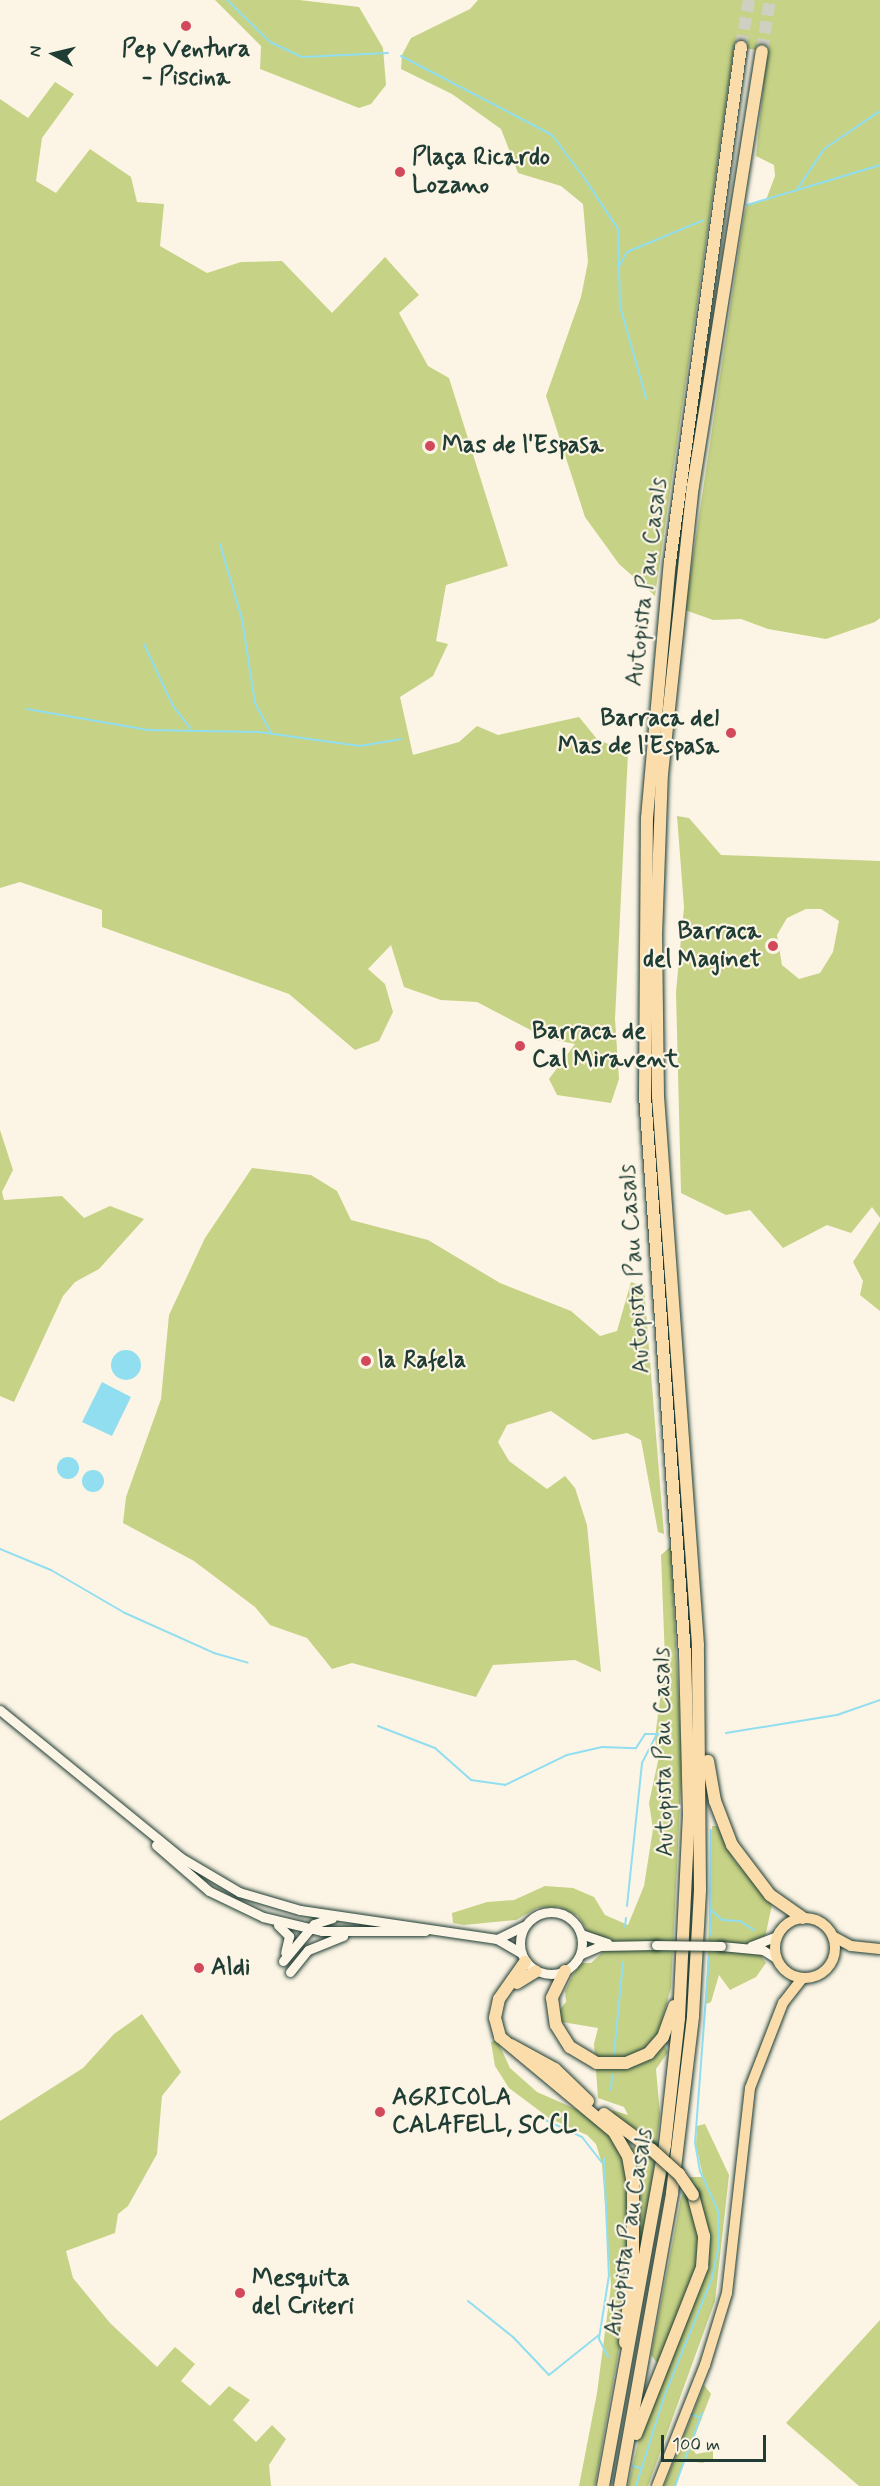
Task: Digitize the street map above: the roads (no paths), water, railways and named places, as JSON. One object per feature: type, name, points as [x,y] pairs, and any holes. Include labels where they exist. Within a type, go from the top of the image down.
[{"type":"highway","name":"Autopista Pau Casals","points":[[603,2486],[661,2177],[681,1982],[689,1816],[685,1655],[650,1204],[643,981],[651,745],[673,536],[741,47]]},
{"type":"highway","name":"Autopista Pau Casals","points":[[621,2480],[663,2249],[686,2083],[699,1930],[701,1739],[659,1137],[657,1024],[662,774],[685,550],[762,51]]},
{"type":"highway","points":[[701,1739],[715,1802],[732,1845],[770,1895],[803,1918]]},
{"type":"highway","points":[[523,1957],[499,2000],[495,2018],[500,2037],[614,2132],[630,2166],[633,2258],[620,2398]]},
{"type":"highway","points":[[536,1971],[520,1979],[503,2000],[499,2020],[503,2036],[510,2045],[555,2070],[679,2174],[693,2195],[704,2236],[702,2267],[657,2371],[621,2480]]},
{"type":"highway","points":[[566,1971],[552,1998],[560,2033],[586,2058],[608,2064],[626,2063],[650,2053],[670,2022],[681,1982]]},
{"type":"main road","points":[[0,1710],[131,1820],[209,1891],[263,1917],[289,1936],[290,1945],[281,1961],[320,1919],[331,1917],[374,1920]]},
{"type":"main road","points":[[131,1820],[180,1857],[238,1892],[300,1910],[497,1939],[523,1957],[536,1971],[566,1971],[581,1954],[615,1944]]},
{"type":"main road","points":[[497,1939],[524,1926],[545,1912],[562,1913],[581,1934],[615,1944],[745,1947],[776,1958]]},
{"type":"main road","points":[[263,1917],[309,1929],[354,1934],[439,1931]]},
{"type":"main road","points":[[745,1947],[777,1936],[790,1921],[803,1918],[822,1922],[834,1937],[863,1949]]},
{"type":"main road","points":[[523,1957],[524,1926]]},
{"type":"main road","points":[[290,1972],[298,1960],[321,1942],[354,1934]]},
{"type":"main road","points":[[581,1934],[581,1954]]},
{"type":"main road","points":[[777,1936],[776,1958],[784,1970],[802,1978],[823,1973],[834,1959],[863,1949],[880,1949]]},
{"type":"main road","points":[[834,1937],[834,1959]]},
{"type":"main road","points":[[783,2003],[784,1970]]},
{"type":"main road","points":[[657,2486],[721,2316],[733,2249],[746,2105],[783,2003],[802,1978]]},
{"type":"water","points":[[126,1350],[137,1354],[141,1365],[137,1376],[126,1380],[115,1376],[111,1365],[115,1354]]},
{"type":"water","points":[[102,1382],[131,1397],[112,1436],[82,1422]]},
{"type":"water","points":[[64,1457],[72,1457],[79,1464],[79,1472],[72,1479],[64,1479],[57,1472],[57,1464]]},
{"type":"water","points":[[89,1470],[97,1470],[104,1477],[104,1485],[97,1492],[89,1492],[82,1485],[82,1477]]},
{"type":"waterway","points":[[227,0],[270,42],[302,57],[388,53]]},
{"type":"waterway","points":[[401,56],[552,135],[585,179],[618,229],[620,306],[646,398]]},
{"type":"waterway","points":[[798,188],[824,149],[880,111]]},
{"type":"waterway","points":[[747,205],[880,165]]},
{"type":"waterway","points":[[620,265],[627,252],[704,220]]},
{"type":"waterway","points":[[220,544],[242,619],[255,703],[271,733]]},
{"type":"waterway","points":[[144,644],[173,706],[190,728]]},
{"type":"waterway","points":[[27,709],[148,730],[259,732],[360,746],[401,739]]},
{"type":"waterway","points":[[0,1549],[51,1570],[125,1613],[214,1653],[248,1663]]},
{"type":"waterway","points":[[726,1733],[837,1715],[880,1700]]},
{"type":"waterway","points":[[378,1726],[435,1748],[471,1780],[505,1785],[567,1755],[602,1747],[636,1748],[645,1734],[669,1734]]},
{"type":"waterway","points":[[627,1906],[642,1763],[657,1734]]},
{"type":"waterway","points":[[710,1936],[711,1830]]},
{"type":"waterway","points":[[711,1910],[722,1920],[740,1921],[754,1930]]},
{"type":"waterway","points":[[625,1927],[626,1918]]},
{"type":"waterway","points":[[636,2486],[664,2397],[712,2278],[718,2250],[718,2211],[700,2171],[695,2143],[709,1957]]},
{"type":"waterway","points":[[614,2054],[623,1962]]},
{"type":"waterway","points":[[611,2090],[612,2075]]},
{"type":"waterway","points":[[539,2117],[582,2137],[602,2163]]},
{"type":"waterway","points":[[604,2158],[609,2275],[599,2339],[608,2357]]},
{"type":"waterway","points":[[468,2301],[513,2337],[549,2375],[599,2335]]},
{"type":"waterway","points":[[675,2486],[702,2413]]},
{"type":"waterway","points":[[691,2414],[701,2418]]},
{"type":"waterway","points":[[633,2466],[641,2468]]},
{"type":"tunnel","points":[[741,47],[749,0]]},
{"type":"tunnel","points":[[762,51],[770,0]]},
{"type":"place","name":"Pep Ventura - Piscina","points":[[186,26]]},
{"type":"place","name":"Plaça Ricardo Lozano","points":[[400,172]]},
{"type":"place","name":"Mas de l'Espasa","points":[[430,446]]},
{"type":"place","name":"Barraca del Mas de l'Espasa","points":[[731,733]]},
{"type":"place","name":"Barraca del Maginet","points":[[773,946]]},
{"type":"place","name":"Barraca de Cal Miravent","points":[[520,1046]]},
{"type":"place","name":"la Rafela","points":[[366,1361]]},
{"type":"place","name":"Aldi","points":[[199,1968]]},
{"type":"place","name":"AGRICOLA CALAFELL, SCCL","points":[[380,2112]]},
{"type":"place","name":"Mesquita del Criteri","points":[[240,2293]]}]
